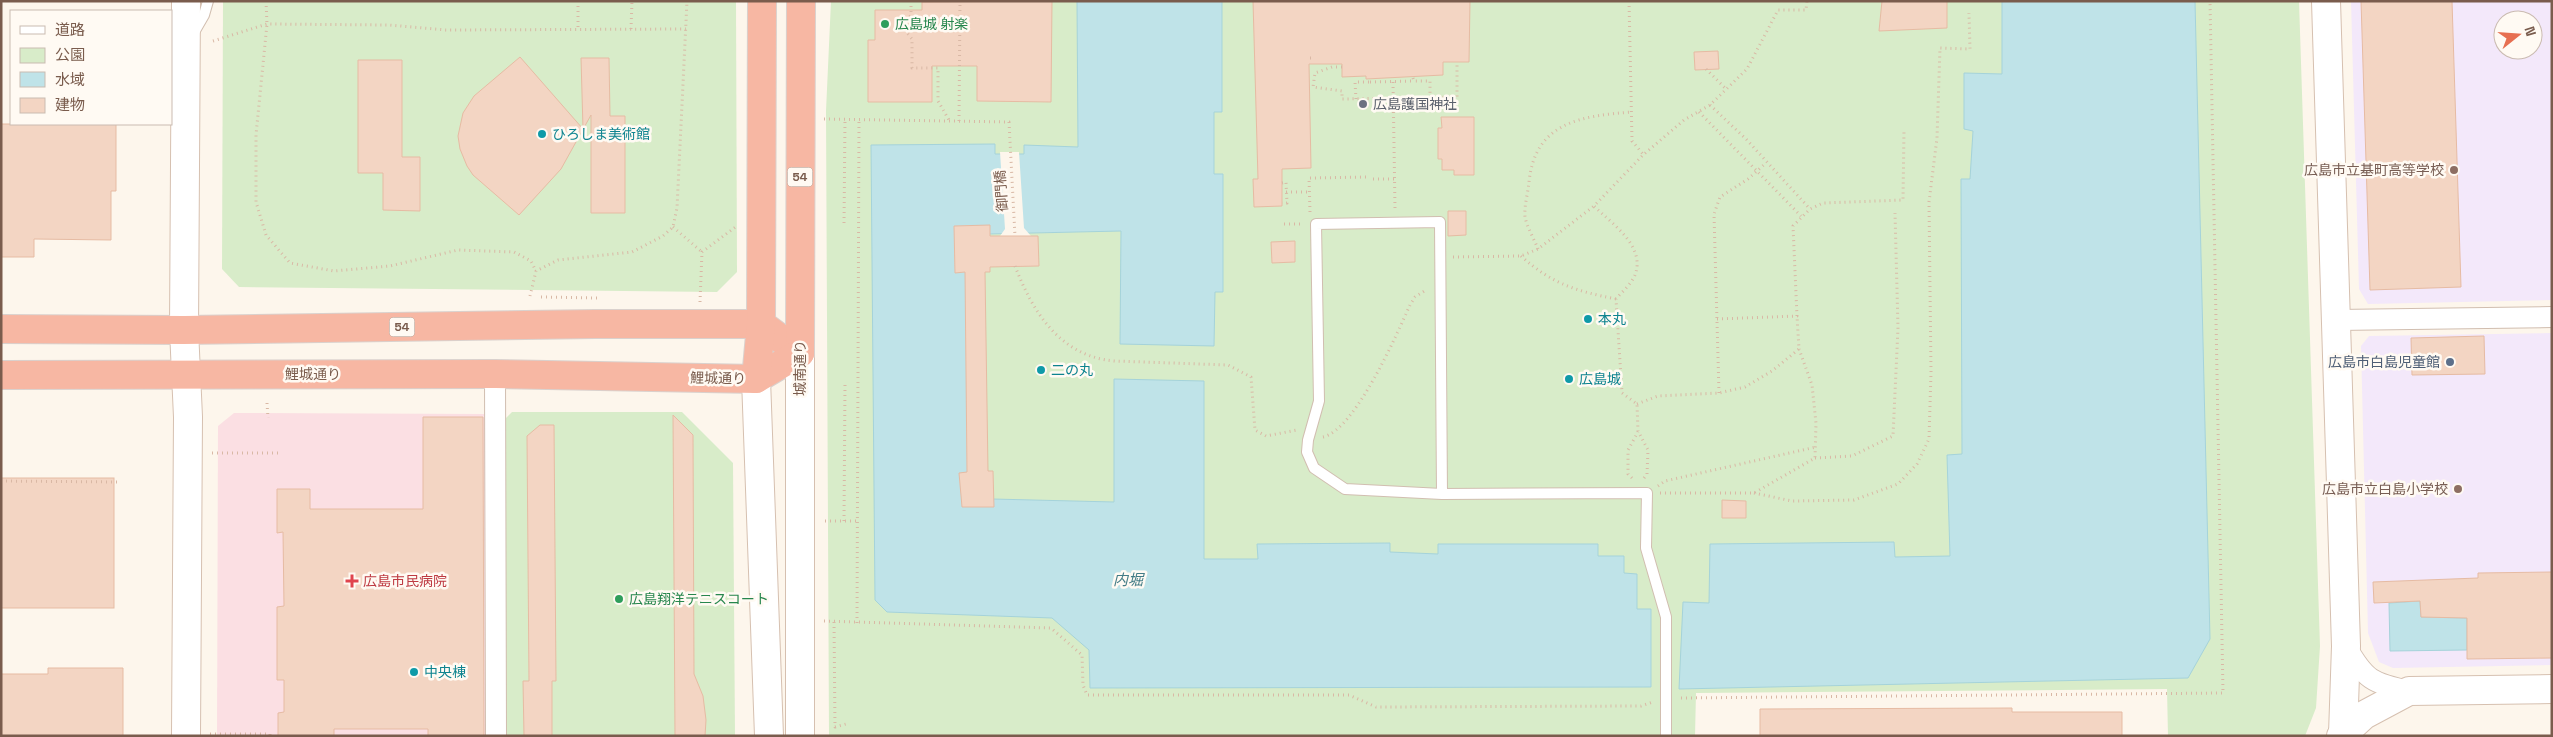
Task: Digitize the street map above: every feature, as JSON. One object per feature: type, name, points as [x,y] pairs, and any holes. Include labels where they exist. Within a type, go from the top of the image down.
[{"type":"highway","points":[[756,379],[761,324],[762,1]]},
{"type":"highway","name":"城南通り","points":[[800,353],[801,1]]},
{"type":"highway","name":"54","points":[[1,328],[184,330],[595,324],[761,324]]},
{"type":"highway","points":[[761,324],[800,353]]},
{"type":"highway","name":"鯉城通り","points":[[1,375],[495,374],[756,379],[800,353]]},
{"type":"street","points":[[186,1],[184,330],[188,535],[198,735]]},
{"type":"street","points":[[2326,1],[2346,646],[2342,735]]},
{"type":"street","points":[[2337,320],[2552,317]]},
{"type":"street","name":"城南通り","points":[[800,353],[800,736]]},
{"type":"street","points":[[495,374],[496,736]]},
{"type":"street","points":[[756,379],[769,736]]},
{"type":"street","points":[[2346,646],[2358,668],[2376,683],[2410,691],[2552,689]]},
{"type":"street","points":[[2342,735],[2364,715],[2410,691]]},
{"type":"lane","points":[[186,45],[204,15],[208,1]]},
{"type":"lane","points":[[1442,494],[1440,222],[1313,224],[1319,400],[1310,428],[1308,452],[1314,468],[1345,489],[1442,494],[1647,493],[1646,548],[1666,616],[1666,736]]},
{"type":"path","points":[[266,1],[267,24],[256,135],[256,202],[266,235],[290,263],[334,271],[390,266],[458,250],[514,252],[531,261],[536,271],[530,296]]},
{"type":"path","points":[[578,1],[578,30]]},
{"type":"path","points":[[631,29],[632,1]]},
{"type":"path","points":[[536,271],[558,260],[632,252],[664,236],[673,227],[677,208],[687,1]]},
{"type":"path","points":[[911,1],[912,15],[906,21],[906,33],[912,39],[912,68],[938,68],[938,101],[949,121]]},
{"type":"path","points":[[823,119],[960,121],[960,1]]},
{"type":"path","points":[[1629,1],[1632,141],[1643,155]]},
{"type":"path","points":[[1440,257],[1521,256],[1538,249],[1594,206],[1643,155],[1684,120],[1710,105],[1747,69],[1778,10],[1806,10],[1807,1]]},
{"type":"path","points":[[824,622],[1051,628],[1082,655],[1083,686],[1087,695],[1349,695],[1376,707],[1641,706],[1666,698],[2223,693],[2210,1]]},
{"type":"path","points":[[1647,493],[1754,493],[1792,501],[1854,500],[1898,484],[1917,464],[1929,438],[1931,372],[1929,202],[1937,138],[1940,48],[1970,48],[1969,13]]},
{"type":"path","points":[[213,41],[267,24],[389,25],[446,30],[686,29]]},
{"type":"path","points":[[1342,67],[1332,67],[1315,73],[1313,87],[1342,91],[1342,99],[1457,97],[1456,62]]},
{"type":"path","points":[[1706,69],[1726,89]]},
{"type":"path","points":[[1356,99],[1355,82],[1414,80],[1430,81],[1430,98]]},
{"type":"path","points":[[1393,82],[1396,223]]},
{"type":"path","points":[[1710,105],[1746,139],[1810,209]]},
{"type":"path","points":[[1538,249],[1525,217],[1531,165],[1538,147],[1549,134],[1570,123],[1594,115],[1632,112]]},
{"type":"path","points":[[1699,112],[1801,216]]},
{"type":"path","points":[[844,223],[846,120]]},
{"type":"path","points":[[857,623],[859,120]]},
{"type":"path","name":"御門橋","points":[[960,121],[1009,122],[1015,236]]},
{"type":"path","points":[[1815,458],[1812,385],[1798,348],[1793,226],[1810,209],[1823,203],[1903,200],[1904,129]]},
{"type":"path","points":[[1719,393],[1714,214],[1720,197],[1757,172],[1766,163]]},
{"type":"path","points":[[1284,224],[1313,224],[1309,178],[1368,177]]},
{"type":"path","points":[[1373,180],[1395,179]]},
{"type":"path","points":[[1282,183],[1286,182],[1287,203],[1282,202]]},
{"type":"path","points":[[1286,192],[1309,192]]},
{"type":"path","points":[[1594,206],[1635,248],[1638,261],[1635,276],[1616,299],[1622,393],[1637,404]]},
{"type":"path","points":[[1754,493],[1815,458],[1852,456],[1893,436],[1898,328],[1895,213]]},
{"type":"path","points":[[702,252],[742,223]]},
{"type":"path","points":[[673,227],[702,252]]},
{"type":"path","points":[[700,305],[702,252]]},
{"type":"path","points":[[1521,256],[1540,273],[1567,287],[1616,299]]},
{"type":"path","points":[[1015,266],[1031,304],[1046,326],[1065,343],[1082,354],[1107,361],[1228,365],[1251,377],[1255,430],[1266,436],[1310,428]]},
{"type":"path","points":[[1308,440],[1327,436],[1352,415],[1381,364],[1410,305],[1422,291],[1440,284]]},
{"type":"path","points":[[1717,319],[1797,316]]},
{"type":"path","points":[[1637,404],[1658,396],[1719,393],[1745,387],[1772,371],[1798,348]]},
{"type":"path","points":[[844,384],[844,521]]},
{"type":"path","points":[[267,403],[268,418]]},
{"type":"path","points":[[1637,404],[1638,431],[1648,450],[1648,474],[1638,484],[1628,474],[1628,450],[1638,431]]},
{"type":"path","points":[[1647,493],[1666,481],[1816,446]]},
{"type":"path","points":[[212,453],[280,453]]},
{"type":"path","points":[[1,481],[116,482]]},
{"type":"path","points":[[825,521],[858,521]]},
{"type":"path","points":[[834,622],[835,727],[846,724]]},
{"type":"path","points":[[198,735],[270,734],[270,736]]},
{"type":"shaded area","name":"広島市立基町高等学校","points":[[2351,1],[2552,1],[2552,300],[2368,304],[2359,289]]},
{"type":"shaded area","name":"広島市立白島小学校","points":[[2552,333],[2552,665],[2393,668],[2379,662],[2368,633],[2361,346],[2369,336]]},
{"type":"shaded area","name":"広島市民病院","points":[[234,413],[485,414],[487,736],[217,736],[218,426]]},
{"type":"green space","points":[[223,1],[736,1],[737,272],[717,292],[239,287],[222,269]]},
{"type":"green space","name":"広島城","points":[[831,1],[2299,1],[2320,646],[2316,708],[2305,736],[2168,736],[2167,689],[1696,693],[1695,736],[829,736],[826,111]]},
{"type":"green space","name":"広島翔洋テニスコート","points":[[512,412],[682,412],[733,463],[735,736],[505,736],[503,421]]},
{"type":"water","name":"内堀","points":[[1077,1],[1222,1],[1222,112],[1214,112],[1214,174],[1223,174],[1223,292],[1215,292],[1214,346],[1120,344],[1121,231],[988,234],[966,271],[968,474],[992,499],[1114,502],[1114,379],[1204,381],[1204,559],[1258,559],[1257,544],[1390,543],[1390,552],[1438,554],[1438,544],[1598,544],[1598,556],[1624,556],[1624,573],[1637,574],[1637,609],[1651,609],[1651,687],[1090,688],[1089,650],[1052,618],[887,612],[875,600],[871,145],[995,144],[995,154],[1024,154],[1024,145],[1078,147]]},
{"type":"water","points":[[2002,1],[2195,1],[2210,639],[2188,678],[1679,689],[1683,602],[1709,603],[1710,544],[1894,542],[1895,557],[1950,556],[1947,455],[1962,454],[1961,179],[1970,179],[1973,131],[1964,129],[1964,73],[2002,74]]},
{"type":"water","points":[[2420,601],[2421,617],[2467,618],[2467,650],[2390,651],[2389,603]]},
{"type":"pier","points":[[1000,152],[1019,152],[1024,228],[1031,236],[1000,236],[1005,229]]},
{"type":"building","points":[[1052,1],[1051,102],[977,101],[977,66],[932,66],[932,102],[868,102],[868,40],[875,40],[875,10],[922,10],[922,2]]},
{"type":"building","points":[[1253,1],[1470,1],[1469,62],[1443,62],[1443,75],[1366,79],[1366,76],[1342,77],[1342,64],[1309,64],[1311,168],[1282,169],[1282,206],[1254,207],[1253,179],[1258,179]]},
{"type":"building","points":[[1882,1],[1947,1],[1947,28],[1879,31]]},
{"type":"building","points":[[2361,1],[2452,1],[2461,287],[2370,290]]},
{"type":"building","points":[[1718,51],[1719,69],[1695,70],[1694,52]]},
{"type":"building","name":"ひろしま美術館","points":[[520,57],[583,129],[581,58],[609,58],[610,116],[625,116],[625,213],[591,213],[591,115],[561,169],[519,215],[473,175],[460,149],[458,136],[463,113],[474,96]]},
{"type":"building","points":[[358,60],[402,60],[402,157],[420,157],[420,211],[383,210],[383,173],[358,173]]},
{"type":"building","points":[[1441,117],[1474,117],[1474,175],[1454,175],[1454,170],[1442,170],[1442,159],[1438,159],[1438,128],[1442,128]]},
{"type":"building","points":[[1,124],[116,125],[116,191],[111,191],[111,240],[34,239],[34,257],[1,257]]},
{"type":"building","points":[[1448,211],[1466,211],[1466,235],[1448,236]]},
{"type":"building","points":[[990,225],[990,236],[1038,236],[1039,266],[990,267],[990,272],[985,272],[988,471],[993,471],[994,507],[962,507],[959,473],[967,472],[965,272],[955,273],[954,226]]},
{"type":"building","points":[[1295,241],[1295,262],[1272,263],[1271,242]]},
{"type":"building","points":[[2484,336],[2485,374],[2412,375],[2411,338]]},
{"type":"building","points":[[673,415],[693,435],[694,674],[703,696],[706,720],[705,736],[675,736]]},
{"type":"building","points":[[423,417],[483,417],[484,736],[428,736],[428,729],[334,729],[334,736],[278,736],[278,713],[284,712],[284,680],[277,680],[277,607],[284,606],[283,532],[277,533],[277,489],[310,489],[310,509],[423,509]]},
{"type":"building","points":[[540,425],[554,425],[556,681],[552,681],[552,736],[524,736],[523,681],[529,681],[527,436]]},
{"type":"building","points":[[1,478],[114,478],[114,608],[1,608]]},
{"type":"building","points":[[1722,500],[1746,501],[1746,518],[1722,518]]},
{"type":"building","points":[[2552,572],[2552,658],[2467,659],[2467,618],[2421,617],[2420,601],[2374,603],[2373,582],[2478,578],[2478,573]]},
{"type":"building","points":[[48,668],[123,668],[123,736],[1,736],[1,674],[48,674]]},
{"type":"building","points":[[2012,708],[2012,712],[2122,712],[2122,736],[1760,736],[1760,709]]},
{"type":"place","name":"広島城 射楽","points":[[885,24]]},
{"type":"place","name":"広島護国神社","points":[[1363,104]]},
{"type":"place","name":"ひろしま美術館","points":[[542,134]]},
{"type":"place","name":"広島市立基町高等学校","points":[[2454,170]]},
{"type":"place","name":"本丸","points":[[1588,319]]},
{"type":"place","name":"広島市白島児童館","points":[[2450,362]]},
{"type":"place","name":"二の丸","points":[[1041,370]]},
{"type":"place","name":"広島城","points":[[1569,379]]},
{"type":"place","name":"広島市立白島小学校","points":[[2458,489]]},
{"type":"place","name":"広島市民病院","points":[[352,581]]},
{"type":"place","name":"広島翔洋テニスコート","points":[[619,599]]},
{"type":"place","name":"中央棟","points":[[414,672]]}]
